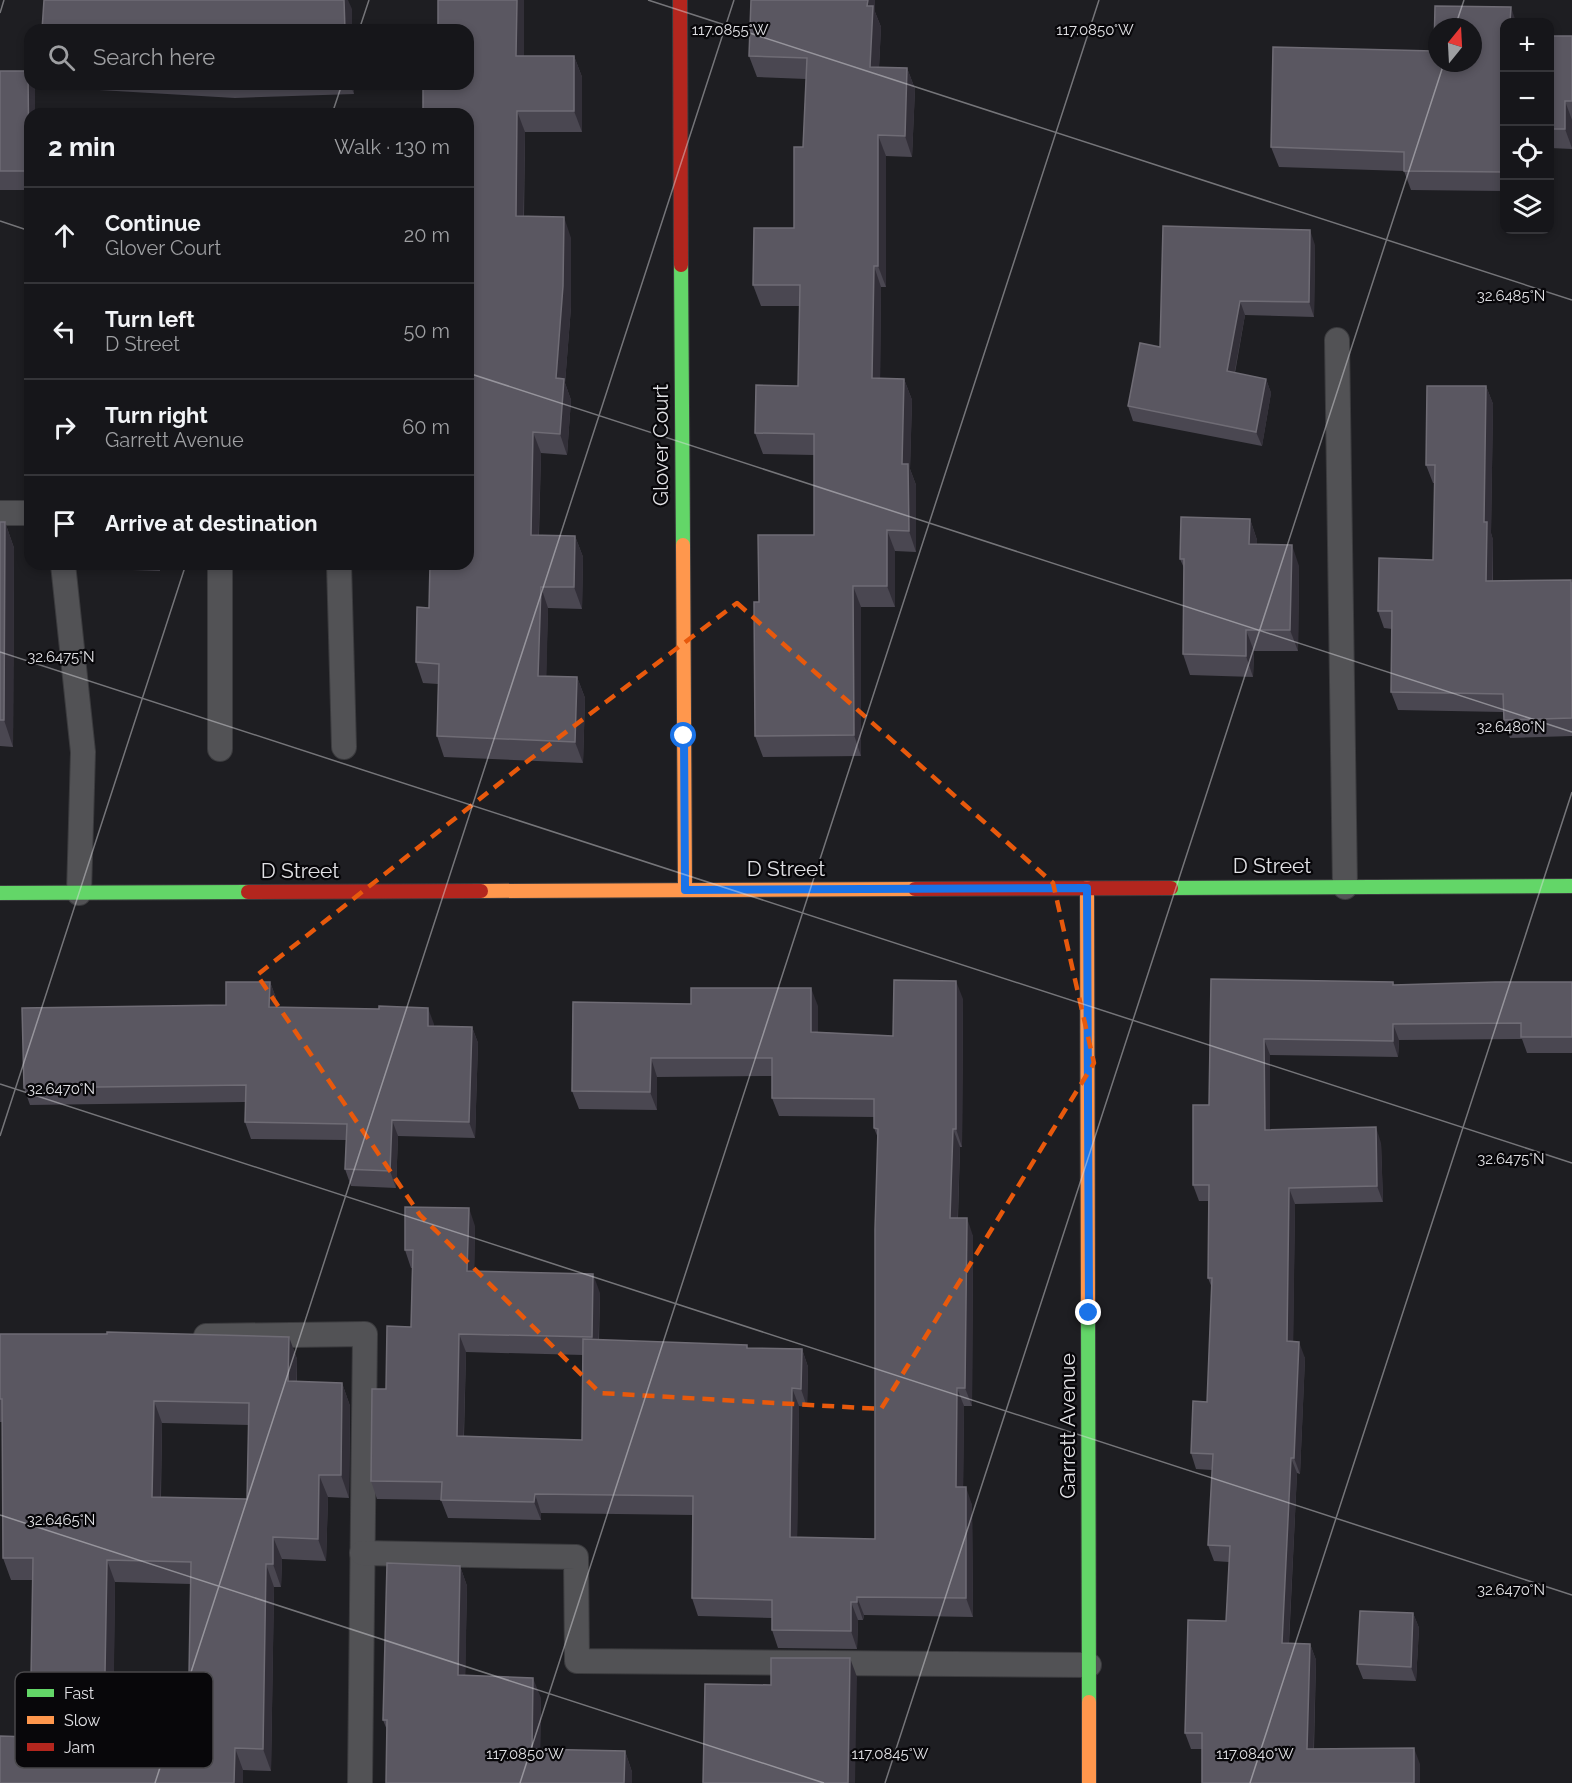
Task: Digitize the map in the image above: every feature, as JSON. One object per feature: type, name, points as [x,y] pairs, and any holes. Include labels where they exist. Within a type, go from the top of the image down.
[{"type":"street","name":"Glover Court","points":[[680,0],[685,890]]},
{"type":"street","name":"D Street","points":[[0,893],[1572,886]]},
{"type":"street","name":"Garrett Avenue","points":[[1087,888],[1089,1783]]},
{"type":"lane","points":[[1337,340],[1345,887]]},
{"type":"lane","points":[[0,513],[24,513]]},
{"type":"lane","points":[[64,570],[83,752],[79,893]]},
{"type":"lane","points":[[220,570],[220,749]]},
{"type":"lane","points":[[339,570],[344,747]]},
{"type":"lane","points":[[188,1336],[365,1334],[360,1783]]},
{"type":"lane","points":[[362,1553],[576,1557],[577,1661],[1089,1665]]},
{"type":"highlighted area","points":[[737,603],[1053,883],[1094,1063],[881,1409],[600,1393],[420,1215],[257,975],[529,760]]},
{"type":"building","points":[[44,0],[344,0],[345,24],[42,24]]},
{"type":"building","points":[[438,0],[517,0],[516,56],[574,56],[574,111],[517,111],[516,216],[564,217],[563,286],[556,378],[564,379],[560,434],[533,432],[531,535],[575,536],[574,587],[541,587],[538,676],[577,677],[575,742],[437,736],[439,664],[416,662],[417,607],[429,608],[430,570],[474,570],[474,108],[423,108],[423,90],[474,90],[474,24],[438,24]]},
{"type":"building","points":[[751,0],[868,0],[867,6],[873,6],[870,67],[907,68],[905,136],[878,135],[878,266],[874,266],[872,378],[904,379],[902,464],[908,464],[909,531],[887,530],[887,586],[853,586],[854,735],[755,736],[754,602],[759,602],[758,535],[814,535],[814,434],[755,433],[756,385],[798,386],[800,285],[753,285],[754,228],[794,228],[794,147],[803,147],[807,58],[749,56]]},
{"type":"building","points":[[1435,6],[1511,7],[1510,18],[1500,18],[1500,172],[1404,171],[1404,152],[1271,147],[1273,47],[1428,51],[1428,72],[1482,72],[1482,18],[1435,18]]},
{"type":"building","points":[[1554,36],[1572,36],[1572,101],[1565,101],[1565,129],[1554,129]]},
{"type":"building","points":[[0,71],[24,71],[24,90],[28,90],[28,108],[24,108],[24,171],[0,171]]},
{"type":"building","points":[[1163,226],[1310,230],[1309,302],[1240,301],[1227,371],[1266,379],[1256,432],[1128,406],[1140,343],[1160,347]]},
{"type":"building","points":[[1427,386],[1486,386],[1484,522],[1487,522],[1486,581],[1571,580],[1572,718],[1504,720],[1503,694],[1391,692],[1392,611],[1378,611],[1379,558],[1433,560],[1435,465],[1426,465]]},
{"type":"building","points":[[1181,517],[1250,519],[1249,544],[1292,545],[1290,630],[1246,630],[1246,656],[1183,654],[1184,559],[1180,559]]},
{"type":"building","points":[[0,522],[5,522],[4,720],[0,720]]},
{"type":"building","points":[[1211,979],[1393,982],[1393,985],[1572,982],[1572,1037],[1521,1037],[1521,1023],[1393,1024],[1393,1041],[1264,1039],[1265,1130],[1376,1127],[1377,1186],[1289,1188],[1287,1341],[1299,1342],[1282,1643],[1310,1644],[1307,1749],[1414,1748],[1414,1783],[1202,1783],[1202,1733],[1185,1733],[1188,1620],[1226,1621],[1230,1546],[1208,1545],[1213,1454],[1191,1453],[1193,1401],[1207,1402],[1212,1278],[1208,1278],[1209,1185],[1193,1185],[1193,1105],[1209,1105]]},
{"type":"building","points":[[894,980],[956,981],[956,1129],[953,1129],[950,1218],[967,1218],[965,1388],[957,1388],[956,1487],[966,1487],[966,1598],[857,1597],[857,1602],[851,1602],[851,1631],[772,1630],[772,1600],[692,1598],[693,1496],[535,1494],[534,1502],[441,1500],[442,1482],[371,1481],[372,1389],[386,1389],[387,1326],[411,1327],[413,1250],[405,1250],[405,1207],[469,1208],[467,1271],[593,1274],[592,1337],[459,1334],[457,1436],[582,1440],[583,1339],[802,1349],[801,1389],[792,1388],[790,1537],[875,1539],[875,1229],[878,1129],[874,1128],[874,1099],[772,1098],[772,1058],[651,1058],[650,1092],[572,1091],[573,1002],[691,1004],[691,988],[811,988],[811,1032],[893,1036]]},
{"type":"building","points":[[226,982],[270,982],[269,1007],[428,1008],[428,1026],[472,1027],[469,1122],[392,1120],[390,1171],[345,1169],[347,1124],[245,1122],[246,1085],[24,1088],[22,1008],[226,1005]]},
{"type":"building","points":[[107,1332],[289,1337],[288,1381],[342,1383],[341,1475],[319,1475],[318,1539],[273,1537],[273,1564],[266,1564],[263,1749],[235,1748],[234,1783],[0,1783],[0,1736],[15,1736],[15,1768],[213,1768],[213,1672],[189,1672],[191,1562],[107,1560],[105,1672],[31,1672],[33,1558],[3,1558],[0,1334],[107,1334]],"holes":[[[154,1401],[249,1403],[247,1499],[152,1497]]]},
{"type":"building","points":[[387,1563],[460,1566],[458,1675],[533,1678],[532,1749],[625,1751],[624,1783],[386,1783],[387,1720],[383,1720]]},
{"type":"building","points":[[1360,1611],[1413,1613],[1411,1667],[1357,1664]]},
{"type":"building","points":[[771,1658],[850,1658],[848,1783],[703,1783],[705,1684],[771,1685]]},
{"type":"traffic: fast","points":[[681,265],[683,545]]},
{"type":"traffic: fast","points":[[1171,888],[1572,886]]},
{"type":"traffic: fast","points":[[0,893],[248,892]]},
{"type":"traffic: fast","points":[[1088,1311],[1089,1702]]},
{"type":"traffic: slow","points":[[683,545],[685,890]]},
{"type":"traffic: slow","points":[[1087,888],[1088,1311]]},
{"type":"traffic: slow","points":[[481,891],[915,889]]},
{"type":"traffic: slow","points":[[1089,1702],[1089,1783]]},
{"type":"traffic: jam","points":[[680,0],[681,265]]},
{"type":"traffic: jam","points":[[915,889],[1171,888]]},
{"type":"traffic: jam","points":[[248,892],[481,891]]},
{"type":"route","points":[[684,736],[685,890],[1087,888],[1089,1313]]}]
